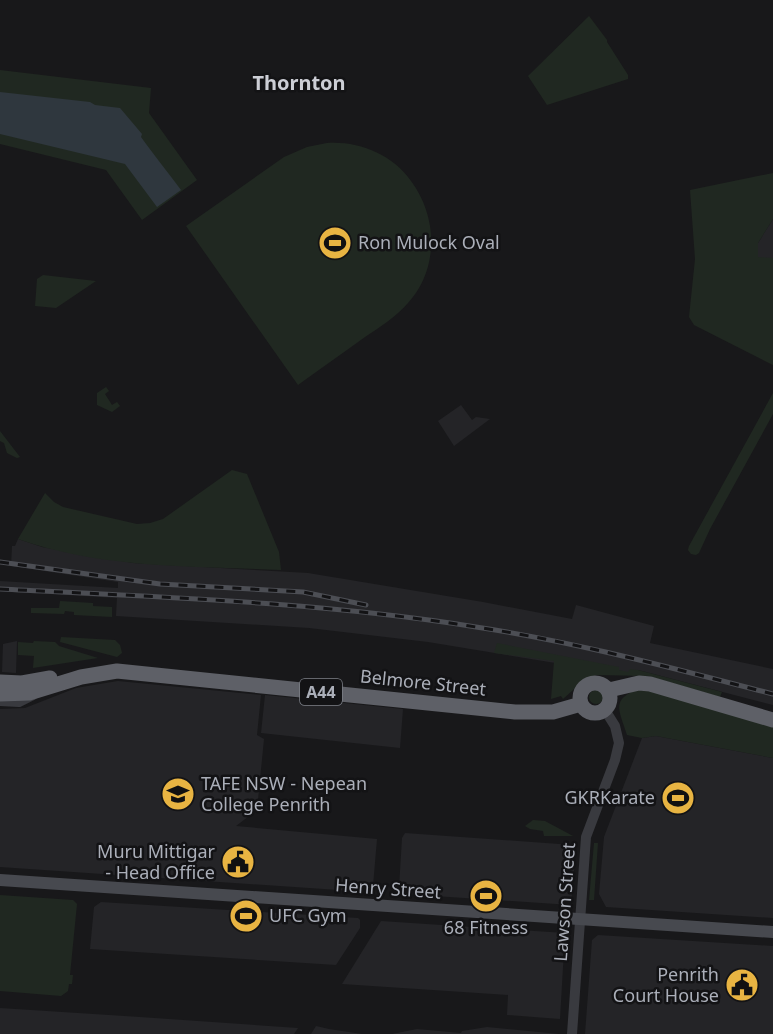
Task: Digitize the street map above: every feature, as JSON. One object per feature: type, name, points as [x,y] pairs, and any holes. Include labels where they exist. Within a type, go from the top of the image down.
[{"type":"highway","name":"Belmore Street","points":[[0,682],[33,682],[93,667],[105,667],[117,671],[515,712],[553,712],[581,704]]},
{"type":"highway","name":"Belmore Street","points":[[0,694],[17,695],[81,677],[117,671]]},
{"type":"highway","points":[[609,690],[639,683],[650,684],[773,720]]},
{"type":"highway","points":[[581,704],[580,694],[586,686],[601,684],[609,690],[610,703],[605,710]]},
{"type":"highway","name":"A44","points":[[581,704],[591,713],[605,710]]},
{"type":"main road","name":"Henry Street","points":[[0,880],[773,932]]},
{"type":"street","points":[[0,701],[19,702],[41,690]]},
{"type":"street","name":"Lawson Street","points":[[572,1034],[587,833],[619,743],[615,726],[605,710]]},
{"type":"shaded area","points":[[589,16],[607,40],[628,75],[628,79],[547,105],[528,76]]},
{"type":"shaded area","points":[[0,70],[151,88],[149,113],[197,180],[142,220],[106,170],[0,144]]},
{"type":"shaded area","points":[[0,92],[90,102],[95,105],[120,108],[142,134],[141,137],[181,190],[157,207],[125,164],[0,134]]},
{"type":"shaded area","points":[[327,143],[351,144],[374,151],[394,163],[411,181],[420,195],[430,226],[430,259],[418,289],[403,308],[388,322],[298,385],[186,226],[284,157],[307,147]]},
{"type":"shaded area","points":[[773,173],[773,219],[758,243],[758,257],[773,258],[773,365],[694,325],[689,317],[695,259],[690,190]]},
{"type":"shaded area","points":[[773,219],[773,319],[757,299],[758,243]]},
{"type":"shaded area","points":[[43,275],[96,281],[56,308],[35,306],[37,279]]},
{"type":"shaded area","points":[[106,387],[109,391],[105,394],[112,405],[117,402],[120,406],[112,412],[97,405],[97,393]]},
{"type":"shaded area","points":[[773,393],[773,414],[699,553],[691,554],[688,550],[689,546]]},
{"type":"shaded area","points":[[461,405],[472,420],[476,417],[490,419],[454,446],[438,421]]},
{"type":"shaded area","points":[[0,431],[20,457],[17,458],[7,453],[4,443],[0,441]]},
{"type":"shaded area","points":[[232,470],[247,474],[279,552],[281,570],[115,561],[50,549],[18,539],[45,493],[63,507],[137,524],[150,523],[163,519]]},
{"type":"shaded area","points":[[18,539],[42,547],[133,563],[308,573],[572,619],[576,605],[654,626],[650,643],[773,669],[773,705],[638,670],[635,676],[428,642],[309,628],[116,616],[117,598],[0,591],[0,581],[118,588],[118,582],[11,566],[12,546],[15,546]]},
{"type":"shaded area","points":[[60,601],[112,607],[112,617],[74,615],[74,612],[65,611],[64,614],[31,613],[31,608],[59,608]]},
{"type":"shaded area","points":[[61,637],[115,640],[120,645],[122,653],[117,657],[60,642]]},
{"type":"shaded area","points":[[17,641],[16,673],[2,672],[3,644]]},
{"type":"shaded area","points":[[34,641],[55,642],[59,646],[98,658],[33,668],[34,656],[18,655],[18,642],[33,643]]},
{"type":"shaded area","points":[[497,643],[619,667],[619,670],[628,672],[630,669],[638,670],[722,692],[720,697],[648,676],[596,675],[583,681],[563,699],[561,696],[551,699],[554,661],[494,653]]},
{"type":"shaded area","points":[[118,681],[261,695],[257,735],[264,739],[257,810],[236,826],[377,839],[373,886],[368,892],[0,867],[0,709],[25,708],[76,688]]},
{"type":"shaded area","points":[[640,688],[773,724],[773,758],[656,736],[642,738],[627,735],[619,706],[624,697]]},
{"type":"shaded area","points":[[596,690],[601,692],[603,697],[601,702],[596,704],[591,702],[589,697],[591,692]]},
{"type":"shaded area","points":[[265,695],[403,709],[400,748],[261,733]]},
{"type":"shaded area","points":[[656,736],[773,758],[773,918],[606,907],[599,894],[604,837],[642,738]]},
{"type":"shaded area","points":[[533,820],[545,821],[573,836],[544,836],[543,831],[525,826]]},
{"type":"shaded area","points":[[405,833],[573,845],[576,848],[571,905],[404,894],[399,888],[402,838]]},
{"type":"shaded area","points":[[594,843],[598,843],[594,900],[589,900]]},
{"type":"shaded area","points":[[0,895],[73,900],[77,904],[70,975],[73,975],[72,984],[69,984],[68,991],[61,996],[0,991]]},
{"type":"shaded area","points":[[101,902],[358,918],[360,928],[336,965],[90,949],[94,907]]},
{"type":"shaded area","points":[[381,921],[565,933],[560,1019],[507,1015],[508,995],[342,984]]},
{"type":"shaded area","points":[[598,935],[773,946],[773,1034],[585,1034],[592,940]]},
{"type":"shaded area","points":[[0,1008],[298,1028],[294,1034],[0,1034]]},
{"type":"shaded area","points":[[316,1026],[329,1029],[362,1034],[311,1034]]},
{"type":"shaded area","points":[[487,1027],[559,1034],[392,1034],[417,1029],[461,1033]]},
{"type":"railway","points":[[0,562],[160,584],[303,592],[366,605]]},
{"type":"railway","points":[[0,589],[298,606],[476,627],[551,640],[773,694]]},
{"type":"place","name":"Ron Mulock Oval","points":[[335,243]]},
{"type":"place","name":"TAFE NSW - Nepean College Penrith","points":[[178,794]]},
{"type":"place","name":"GKRKarate","points":[[678,798]]},
{"type":"place","name":"Muru Mittigar - Head Office","points":[[238,862]]},
{"type":"place","name":"68 Fitness","points":[[486,896]]},
{"type":"place","name":"UFC Gym","points":[[246,916]]},
{"type":"place","name":"Penrith Court House","points":[[742,985]]},
{"type":"district","name":"Thornton","points":[[299,83]]}]
